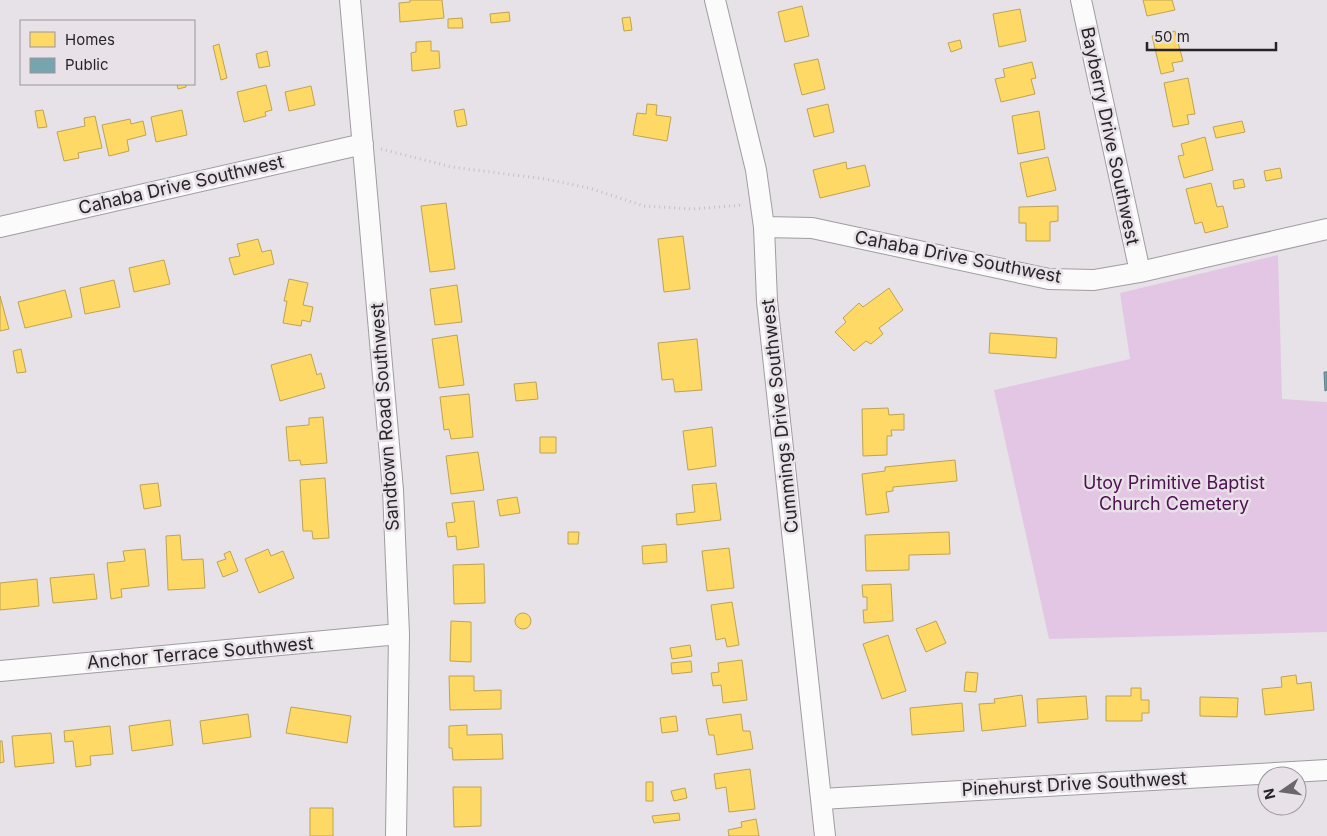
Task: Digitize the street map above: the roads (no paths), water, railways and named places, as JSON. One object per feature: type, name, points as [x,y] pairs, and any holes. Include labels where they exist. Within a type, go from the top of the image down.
[{"type":"street","name":"Sandtown Road Southwest","points":[[350,0],[393,490],[399,634],[396,836]]},
{"type":"street","name":"Cummings Drive Southwest","points":[[715,0],[756,170],[761,203],[764,227],[767,301],[825,836]]},
{"type":"street","name":"Bayberry Drive Southwest","points":[[1081,0],[1140,272]]},
{"type":"street","name":"Cahaba Drive Southwest","points":[[0,227],[363,144]]},
{"type":"street","name":"Cahaba Drive Southwest","points":[[764,227],[812,228],[1049,279],[1094,280],[1140,272],[1327,229]]},
{"type":"street","name":"Anchor Terrace Southwest","points":[[0,671],[399,634]]},
{"type":"street","name":"Pinehurst Drive Southwest","points":[[821,798],[1327,770]]},
{"type":"park label","name":"Utoy Primitive Baptist Church Cemetery","points":[[1174,493]]}]
